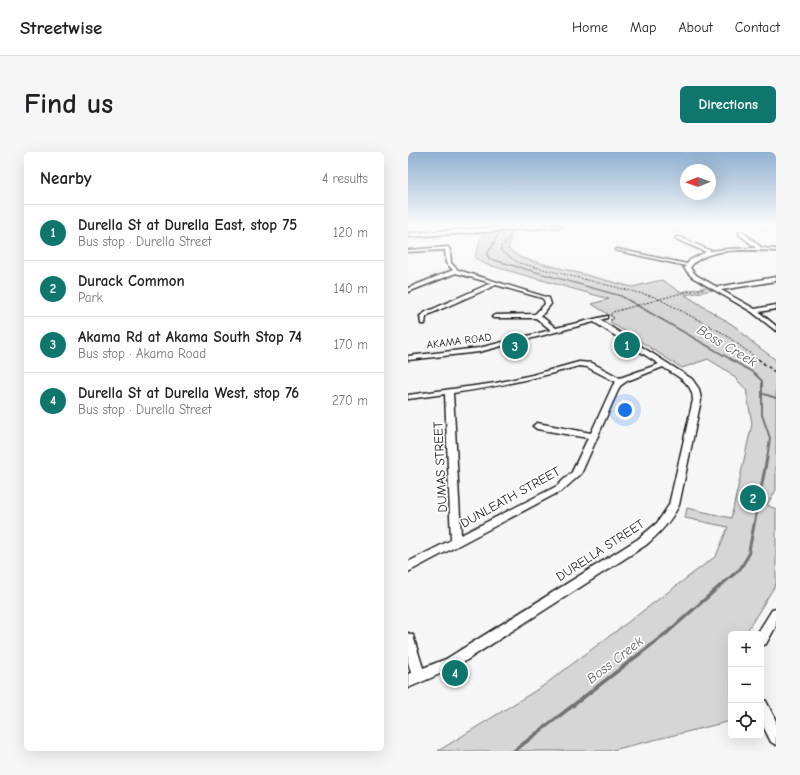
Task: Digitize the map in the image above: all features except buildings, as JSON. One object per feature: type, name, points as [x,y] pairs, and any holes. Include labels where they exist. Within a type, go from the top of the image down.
[{"type":"street","points":[[448,253],[449,263],[456,271],[547,299],[548,304],[537,316]]},
{"type":"street","points":[[631,253],[688,265]]},
{"type":"street","points":[[688,265],[695,258],[709,253]]},
{"type":"street","points":[[688,265],[690,273],[754,311],[776,329]]},
{"type":"street","points":[[408,290],[456,271]]},
{"type":"street","points":[[713,288],[776,279]]},
{"type":"street","points":[[423,323],[424,316],[428,312],[495,283]]},
{"type":"street","points":[[754,311],[776,307]]},
{"type":"street","points":[[495,317],[537,316],[556,331]]},
{"type":"street","name":"AKAMA ROAD","points":[[408,358],[492,348],[603,319]]},
{"type":"street","name":"DURELLA STREET","points":[[414,679],[451,664],[642,542],[663,522],[674,505],[698,400],[697,392],[695,387],[603,319]]},
{"type":"street","points":[[408,397],[515,381],[579,364],[589,365],[620,381],[664,365]]},
{"type":"street","name":"DUNLEATH STREET","points":[[408,567],[560,488],[576,474],[620,381]]},
{"type":"street","name":"DUMAS STREET","points":[[449,392],[456,541]]},
{"type":"street","points":[[537,426],[593,436]]},
{"type":"street","points":[[764,635],[776,614]]},
{"type":"street","points":[[408,639],[414,679]]},
{"type":"street","points":[[764,712],[776,737]]},
{"type":"path","points":[[504,253],[515,261],[603,285],[652,296],[728,336],[748,353],[776,373]]},
{"type":"path","points":[[603,319],[614,318],[610,315],[611,313],[641,304],[713,288]]},
{"type":"shaded area","points":[[477,253],[514,253],[521,258],[632,287],[662,280],[680,292],[707,287],[712,290],[685,295],[736,327],[752,342],[776,360],[776,490],[767,505],[776,509],[776,584],[747,631],[728,631],[728,722],[609,751],[438,751],[543,686],[716,556],[728,527],[685,518],[687,508],[731,518],[752,424],[746,389],[729,372],[708,359],[682,368],[610,322],[614,318],[592,304],[609,299],[485,264],[475,258]]},
{"type":"waterway","name":"Boss Creek","points":[[488,253],[487,255],[490,259],[621,296],[732,360]]},
{"type":"waterway","name":"Boss Creek","points":[[730,359],[754,373],[762,381],[762,415],[770,438],[767,459]]},
{"type":"waterway","points":[[764,394],[776,398]]},
{"type":"waterway","name":"Boss Creek","points":[[720,586],[740,569],[748,556],[767,458]]},
{"type":"waterway","name":"Boss Creek","points":[[514,751],[668,632],[721,585]]},
{"type":"place","name":"Durella St at Durella East, stop 75","points":[[627,345]]},
{"type":"place","name":"Akama Rd at Akama South Stop 74","points":[[515,346]]},
{"type":"place","name":"Durack Common","points":[[753,498]]},
{"type":"place","name":"Durella St at Durella West, stop 76","points":[[455,673]]}]
